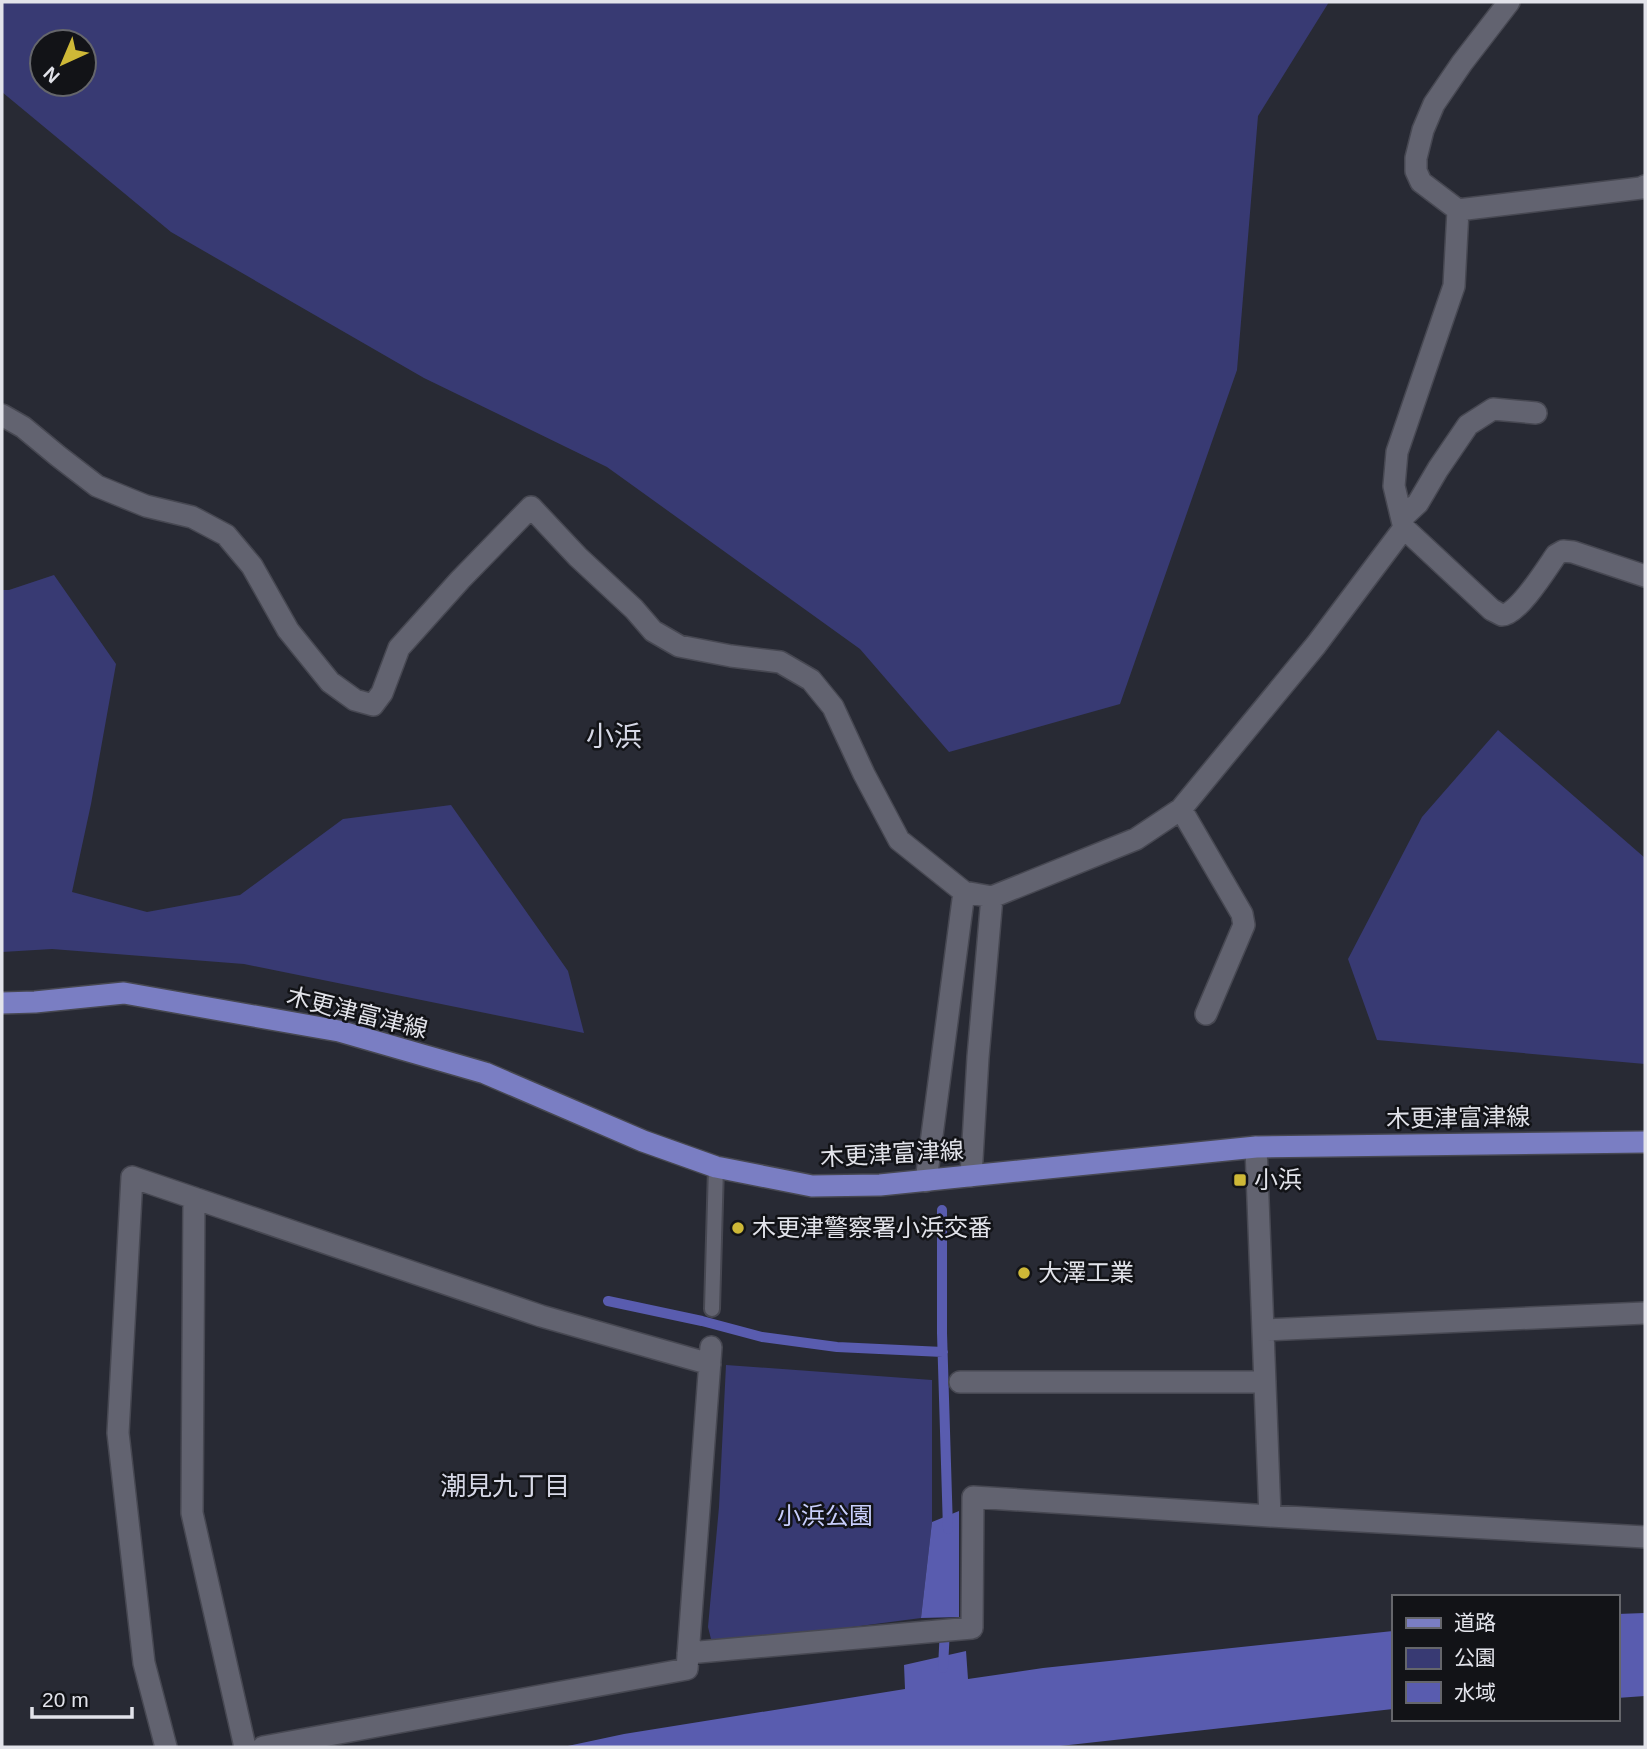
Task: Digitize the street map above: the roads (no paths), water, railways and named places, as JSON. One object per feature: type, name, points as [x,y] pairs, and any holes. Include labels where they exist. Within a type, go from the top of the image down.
[{"type":"main road","name":"木更津富津線","points":[[2,1003],[124,993],[340,1031],[485,1073],[643,1141],[716,1167],[812,1186],[926,1181],[1256,1147],[1645,1142]]},
{"type":"street","points":[[1510,2],[1434,104],[1416,158],[1416,171],[1421,182],[1458,210],[1578,197],[1645,186]]},
{"type":"street","points":[[1458,210],[1454,286],[1397,452],[1394,486],[1403,523],[1492,610],[1502,615],[1510,613],[1518,606],[1556,555],[1563,551],[1645,576]]},
{"type":"street","points":[[2,415],[23,427],[97,485],[146,506],[192,516],[226,535],[252,566],[288,630],[330,682],[355,700],[373,705],[382,692],[399,649],[460,580],[531,507],[653,631],[678,646],[780,662],[811,680],[833,707],[863,774],[899,840],[964,892],[992,897],[1136,839],[1181,809],[1316,645],[1418,503],[1468,425],[1493,409],[1536,414]]},
{"type":"street","points":[[1181,809],[1242,914],[1244,925],[1206,1014]]},
{"type":"street","points":[[926,1181],[964,892]]},
{"type":"street","points":[[971,1176],[992,897]]},
{"type":"street","points":[[1256,1147],[1270,1516]]},
{"type":"street","points":[[166,1747],[144,1663],[118,1433],[132,1177],[541,1316],[710,1356],[687,1669],[263,1747]]},
{"type":"street","points":[[194,1198],[192,1513],[245,1747]]},
{"type":"street","points":[[1263,1330],[1645,1313]]},
{"type":"street","points":[[960,1382],[1265,1382]]},
{"type":"street","points":[[688,1654],[972,1628],[973,1497],[1645,1537]]},
{"type":"lane","points":[[712,1309],[716,1167]]},
{"type":"water","points":[[959,1511],[959,1617],[921,1618],[932,1522]]},
{"type":"water","points":[[1645,1613],[1645,1696],[1619,1698],[1619,1614]]},
{"type":"water","points":[[1392,1631],[1392,1709],[1051,1747],[563,1747],[624,1734],[905,1689],[904,1665],[966,1651],[968,1679],[1043,1668]]},
{"type":"waterway","points":[[942,1210],[942,1333],[948,1529]]},
{"type":"waterway","points":[[608,1301],[762,1337],[837,1347],[943,1352]]},
{"type":"waterway","points":[[943,1668],[945,1628]]},
{"type":"place","name":"小浜","points":[[1240,1180]]},
{"type":"place","name":"木更津警察署小浜交番","points":[[738,1228]]},
{"type":"place","name":"大澤工業","points":[[1024,1273]]},
{"type":"district","name":"小浜","points":[[614,736]]},
{"type":"district","name":"潮見九丁目","points":[[505,1486]]},
{"type":"park label","name":"小浜公園","points":[[825,1516]]}]
